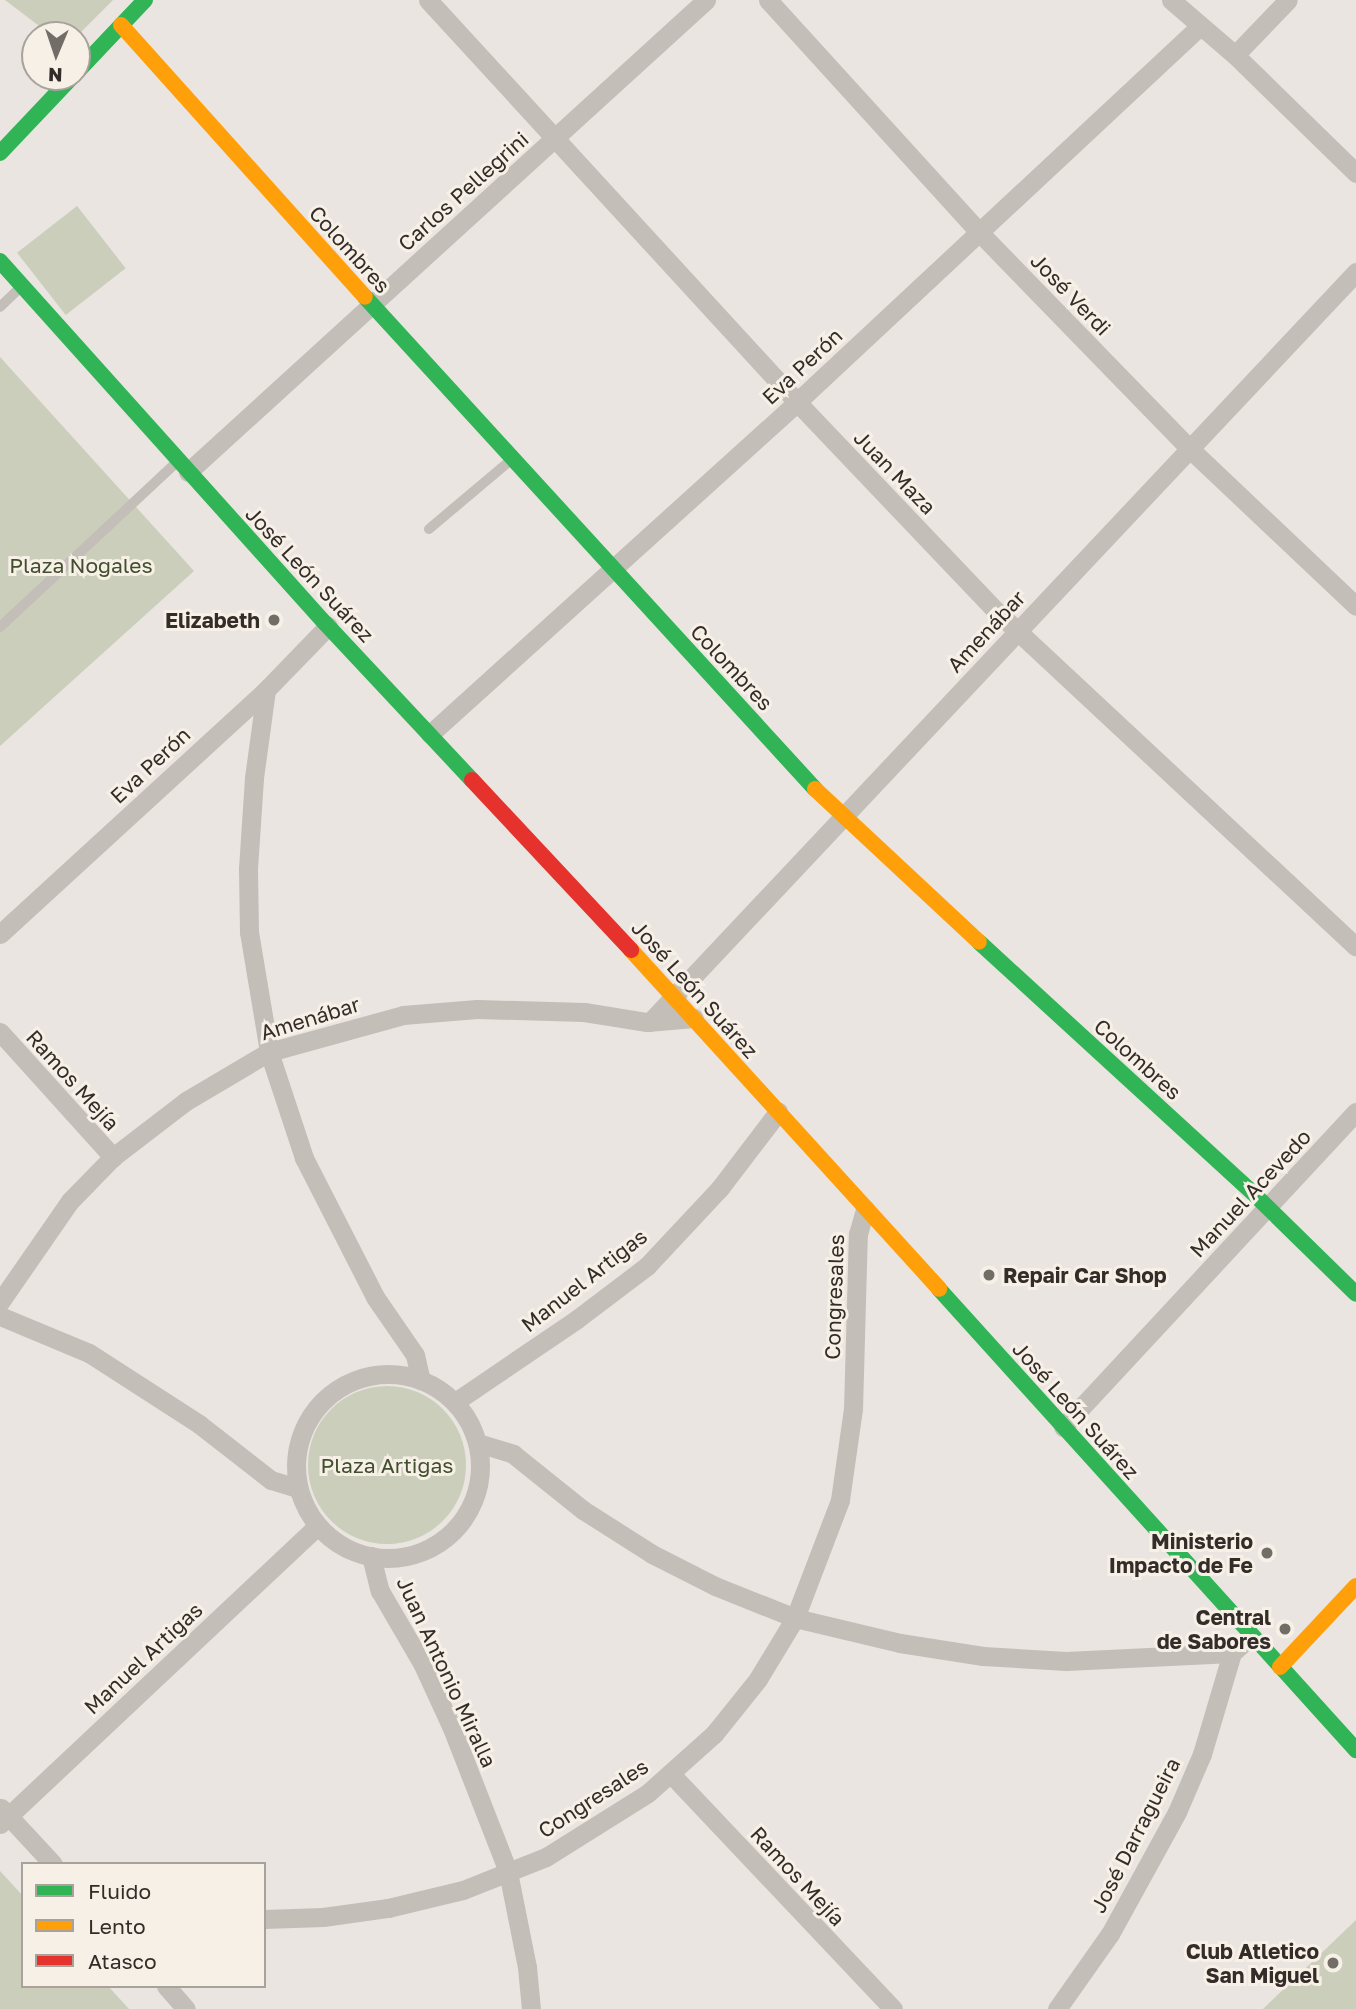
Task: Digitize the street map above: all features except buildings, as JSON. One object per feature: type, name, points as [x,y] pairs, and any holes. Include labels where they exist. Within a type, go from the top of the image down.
[{"type":"street","points":[[91,57],[145,0]]},
{"type":"street","name":"Juan Maza","points":[[428,0],[797,402],[1017,630],[1356,947]]},
{"type":"street","name":"Carlos Pellegrini","points":[[183,466],[372,304],[706,0]]},
{"type":"street","name":"José Verdi","points":[[768,0],[980,233],[1191,449],[1356,606]]},
{"type":"street","points":[[1171,0],[1199,27],[1235,55],[1356,173]]},
{"type":"street","points":[[1235,55],[1288,0]]},
{"type":"street","name":"Colombres","points":[[121,25],[612,568],[844,818],[1267,1208],[1356,1294]]},
{"type":"street","name":"Eva Perón","points":[[430,734],[797,402],[1199,27]]},
{"type":"street","points":[[0,153],[59,91]]},
{"type":"street","name":"José León Suárez","points":[[0,261],[328,626],[676,998],[1356,1750]]},
{"type":"street","name":"Amenábar","points":[[650,1022],[676,998],[1017,630],[1356,272]]},
{"type":"street","name":"Eva Perón","points":[[0,934],[265,690],[328,626]]},
{"type":"street","points":[[265,690],[254,778],[248,869],[249,932],[269,1052],[304,1158],[376,1297],[415,1355],[421,1380]]},
{"type":"street","name":"Amenábar","points":[[0,1301],[70,1201],[113,1157],[186,1101],[269,1052],[403,1015],[477,1009],[584,1012],[650,1022],[694,1018]]},
{"type":"street","name":"Ramos Mejía","points":[[0,1032],[113,1157]]},
{"type":"street","name":"Manuel Artigas","points":[[455,1402],[577,1319],[647,1266],[720,1188],[778,1112]]},
{"type":"street","name":"Manuel Acevedo","points":[[1063,1427],[1356,1112]]},
{"type":"street","name":"Congresales","points":[[266,1919],[323,1917],[388,1908],[463,1889],[546,1857],[648,1793],[714,1734],[749,1690],[795,1618],[837,1511],[849,1450],[858,1234],[865,1209]]},
{"type":"street","points":[[0,1316],[89,1353],[199,1424],[271,1480],[298,1488]]},
{"type":"street","points":[[397,1374],[421,1380],[455,1402],[478,1443],[481,1466],[477,1489],[468,1511],[451,1533],[427,1549],[400,1557],[371,1556],[342,1546],[317,1525],[305,1508],[298,1488],[295,1462],[300,1437],[311,1415],[327,1396],[348,1382],[372,1375],[397,1374]]},
{"type":"street","points":[[478,1443],[513,1454],[583,1510],[652,1553],[715,1586],[795,1618],[900,1643],[983,1656],[1066,1661],[1232,1653],[1251,1637]]},
{"type":"street","name":"Manuel Artigas","points":[[3,1815],[317,1525]]},
{"type":"street","name":"Juan Antonio Miralla","points":[[371,1556],[380,1591],[423,1665],[452,1728],[508,1872],[527,1967],[531,2009]]},
{"type":"street","points":[[1280,1667],[1356,1586]]},
{"type":"street","name":"José Darragueira","points":[[1057,2009],[1110,1934],[1177,1812],[1202,1754],[1232,1653]]},
{"type":"street","name":"Ramos Mejía","points":[[671,1774],[893,2009]]},
{"type":"street","points":[[3,1815],[51,1862]]},
{"type":"street","points":[[168,1988],[187,2009]]},
{"type":"lane","points":[[0,307],[21,286]]},
{"type":"lane","points":[[429,529],[512,458]]},
{"type":"lane","name":"Carlos Pellegrini","points":[[0,627],[183,466]]},
{"type":"green space","points":[[5,0],[113,0],[91,22],[33,21]]},
{"type":"green space","points":[[77,206],[126,268],[66,315],[17,253]]},
{"type":"green space","name":"Plaza Nogales","points":[[0,357],[194,571],[0,746]]},
{"type":"green space","name":"Plaza Artigas","points":[[387,1386],[403,1387],[417,1392],[443,1409],[460,1435],[465,1449],[465,1481],[460,1495],[443,1521],[417,1538],[403,1543],[387,1544],[371,1543],[357,1538],[331,1521],[314,1495],[309,1481],[308,1465],[309,1449],[314,1435],[331,1409],[357,1392],[371,1387]]},
{"type":"green space","points":[[0,1871],[21,1894],[21,1988],[110,1988],[129,2009],[0,2009]]},
{"type":"green space","name":"Club Atletico San Miguel","points":[[1356,1920],[1356,2009],[1263,2009],[1265,2007]]},
{"type":"traffic: fast","points":[[91,57],[145,0]]},
{"type":"traffic: fast","points":[[0,153],[59,91]]},
{"type":"traffic: fast","points":[[0,261],[325,623],[472,780]]},
{"type":"traffic: fast","points":[[365,297],[815,789]]},
{"type":"traffic: fast","points":[[979,942],[1255,1195],[1356,1294]]},
{"type":"traffic: fast","points":[[939,1289],[1356,1750]]},
{"type":"traffic: slow","points":[[121,25],[365,297]]},
{"type":"traffic: slow","points":[[815,789],[979,942]]},
{"type":"traffic: slow","points":[[631,950],[939,1289]]},
{"type":"traffic: slow","points":[[1280,1667],[1356,1586]]},
{"type":"traffic: jam","points":[[472,780],[631,950]]},
{"type":"place","name":"Elizabeth","points":[[274,620]]},
{"type":"place","name":"Repair Car Shop","points":[[989,1275]]},
{"type":"place","name":"Ministerio Impacto de Fe","points":[[1267,1553]]},
{"type":"place","name":"Central de Sabores","points":[[1285,1629]]},
{"type":"place","name":"Club Atletico San Miguel","points":[[1333,1963]]}]
